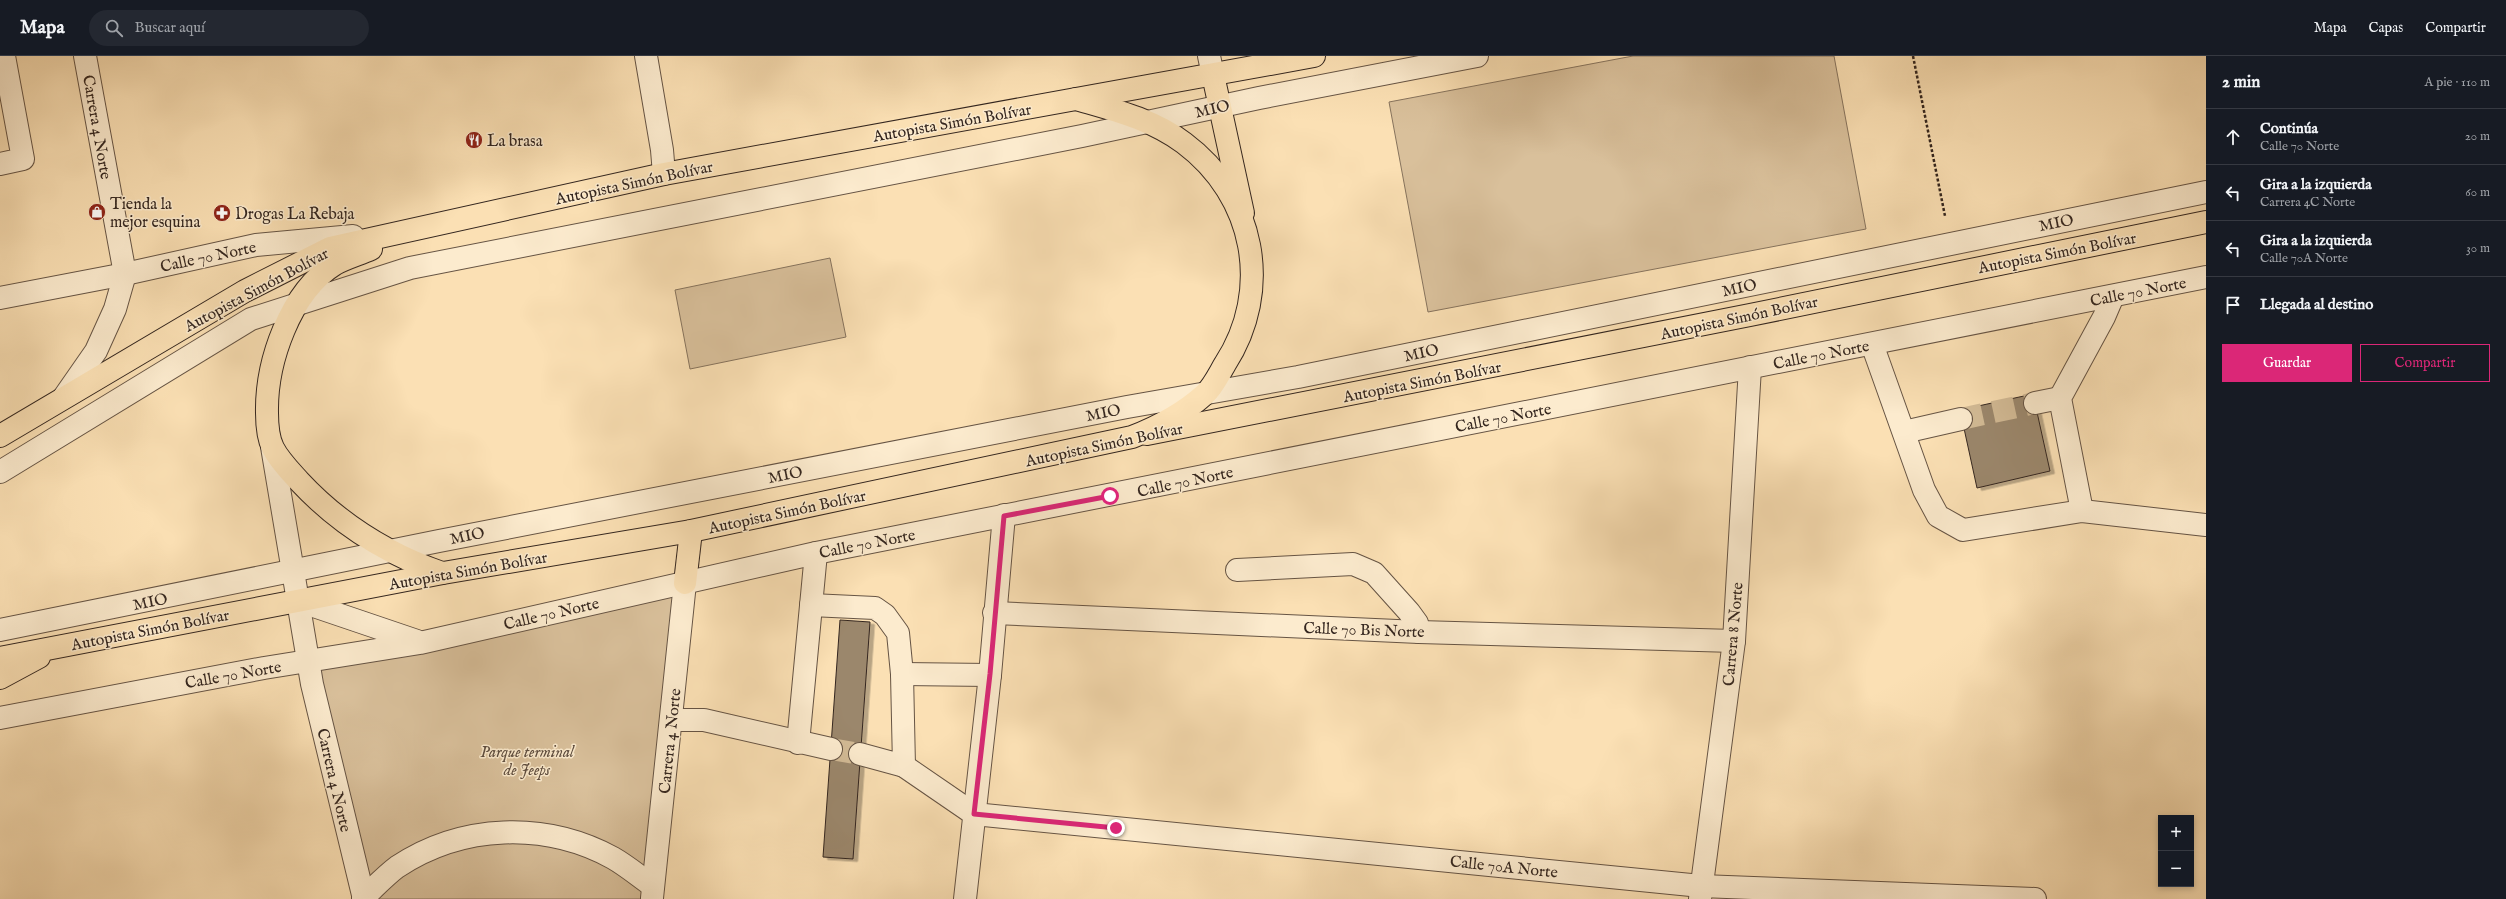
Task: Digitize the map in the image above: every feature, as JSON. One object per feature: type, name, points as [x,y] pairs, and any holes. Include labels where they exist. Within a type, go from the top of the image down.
[{"type":"main road","name":"Autopista Simón Bolívar","points":[[0,436],[245,291],[330,248],[664,174],[1076,99],[1211,66],[1314,56]]},
{"type":"main road","points":[[1132,437],[1172,418],[1205,394],[1230,356],[1246,316],[1251,295],[1253,274],[1252,253],[1211,66]]},
{"type":"main road","points":[[1076,99],[1148,122],[1185,144],[1205,162],[1223,183],[1237,207],[1247,232]]},
{"type":"main road","name":"Autopista Simón Bolívar","points":[[0,658],[443,573],[691,531],[1132,437],[1734,319],[2206,222]]},
{"type":"main road","points":[[418,228],[335,264],[312,287],[298,305],[278,342],[270,373],[267,424],[272,447],[288,468],[324,506],[344,523],[389,551],[443,573]]},
{"type":"main road","points":[[685,583],[691,531]]},
{"type":"main road","points":[[0,678],[58,647]]},
{"type":"street","points":[[0,164],[23,159],[4,56]]},
{"type":"street","name":"Carrera 4 Norte","points":[[64,397],[96,351],[115,309],[125,274],[85,56]]},
{"type":"street","points":[[646,56],[662,150],[664,174]]},
{"type":"street","name":"MIO","points":[[0,472],[251,318],[298,305],[410,268],[1148,122],[1219,106],[1477,56]]},
{"type":"street","name":"MIO","points":[[0,630],[294,572],[389,551],[1298,377],[2206,192]]},
{"type":"street","name":"Calle 70 Norte","points":[[0,298],[125,274],[256,245],[418,228]]},
{"type":"street","name":"Calle 70 Norte","points":[[0,718],[420,642],[816,553],[2206,277]]},
{"type":"street","points":[[2082,511],[2060,398],[2104,317],[2113,296]]},
{"type":"street","points":[[1872,344],[1924,490],[1938,516],[1963,530],[2082,511],[2206,526]]},
{"type":"street","name":"Carrera 8 Norte","points":[[1700,892],[1734,641],[1750,368]]},
{"type":"street","points":[[2035,403],[2060,398]]},
{"type":"street","points":[[1904,432],[1961,419]]},
{"type":"street","name":"Carrera 4 Norte","points":[[272,447],[312,684],[364,898]]},
{"type":"street","points":[[965,899],[990,674],[994,613],[1004,516]]},
{"type":"street","points":[[798,743],[816,553]]},
{"type":"street","points":[[1237,570],[1352,564],[1374,573],[1409,612],[1417,623],[1419,632]]},
{"type":"street","name":"Carrera 4 Norte","points":[[652,892],[685,583]]},
{"type":"street","points":[[299,601],[420,642]]},
{"type":"street","points":[[811,604],[875,608],[885,615],[898,633],[902,674],[904,766]]},
{"type":"street","name":"Calle 70 Bis Norte","points":[[994,613],[1419,632],[1734,641]]},
{"type":"street","points":[[902,674],[990,674]]},
{"type":"street","points":[[671,720],[704,720],[798,743],[831,749]]},
{"type":"street","points":[[860,754],[904,766],[974,814]]},
{"type":"street","name":"Calle 70A Norte","points":[[974,814],[1700,892],[2035,899]]},
{"type":"street","points":[[364,898],[397,868],[437,846],[481,833],[519,832],[572,840],[614,858],[652,892]]},
{"type":"path","points":[[1913,56],[1950,244]]},
{"type":"green space","points":[[1633,56],[1834,56],[1866,229],[1428,312],[1389,102]]},
{"type":"green space","points":[[830,258],[846,337],[690,369],[675,290]]},
{"type":"green space","name":"Parque terminal de Jeeps","points":[[685,583],[652,899],[364,899],[309,661]]},
{"type":"building","points":[[2033,394],[2050,471],[1977,488],[1960,410]]},
{"type":"building","points":[[840,620],[870,622],[853,859],[823,857]]},
{"type":"tunnel","points":[[1961,419],[2035,403]]},
{"type":"tunnel","points":[[831,749],[860,754]]},
{"type":"place","name":"La brasa","points":[[474,140]]},
{"type":"place","name":"Tienda la mejor esquina","points":[[97,212]]},
{"type":"place","name":"Drogas La Rebaja","points":[[222,213]]},
{"type":"route","points":[[1110,496],[1004,516],[994,613],[990,674],[974,814],[1116,828]]}]
